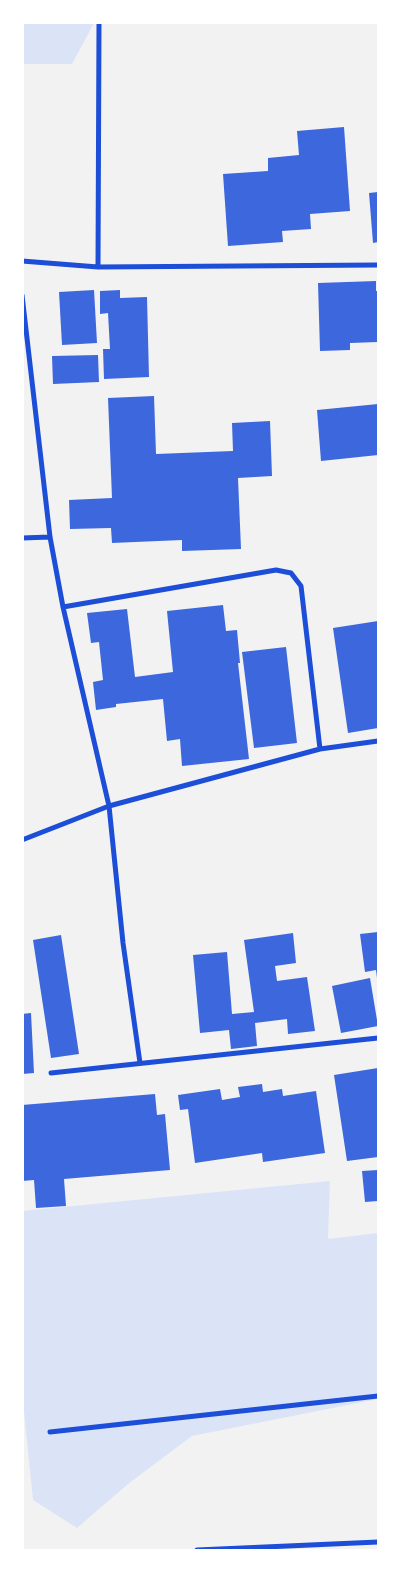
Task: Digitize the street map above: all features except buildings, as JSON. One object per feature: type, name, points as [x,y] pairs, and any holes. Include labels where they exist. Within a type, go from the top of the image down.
[{"type":"street","points":[[98,267],[99,22]]},
{"type":"street","points":[[22,261],[98,267],[378,265]]},
{"type":"street","points":[[22,295],[50,538],[63,607],[108,806],[123,943],[140,1063]]},
{"type":"street","points":[[22,538],[50,538]]},
{"type":"street","points":[[63,607],[276,570],[292,573],[301,586],[320,750]]},
{"type":"street","points":[[22,840],[108,806],[320,750],[378,741]]},
{"type":"street","points":[[51,1073],[378,1038]]},
{"type":"street","points":[[50,1432],[378,1396]]},
{"type":"street","points":[[197,1550],[378,1542]]},
{"type":"shaded area","points":[[23,22],[94,23],[72,64],[23,64]]},
{"type":"shaded area","points":[[330,1181],[328,1239],[378,1233],[378,1399],[192,1436],[128,1484],[77,1528],[33,1500],[22,1392],[22,1211]]}]
